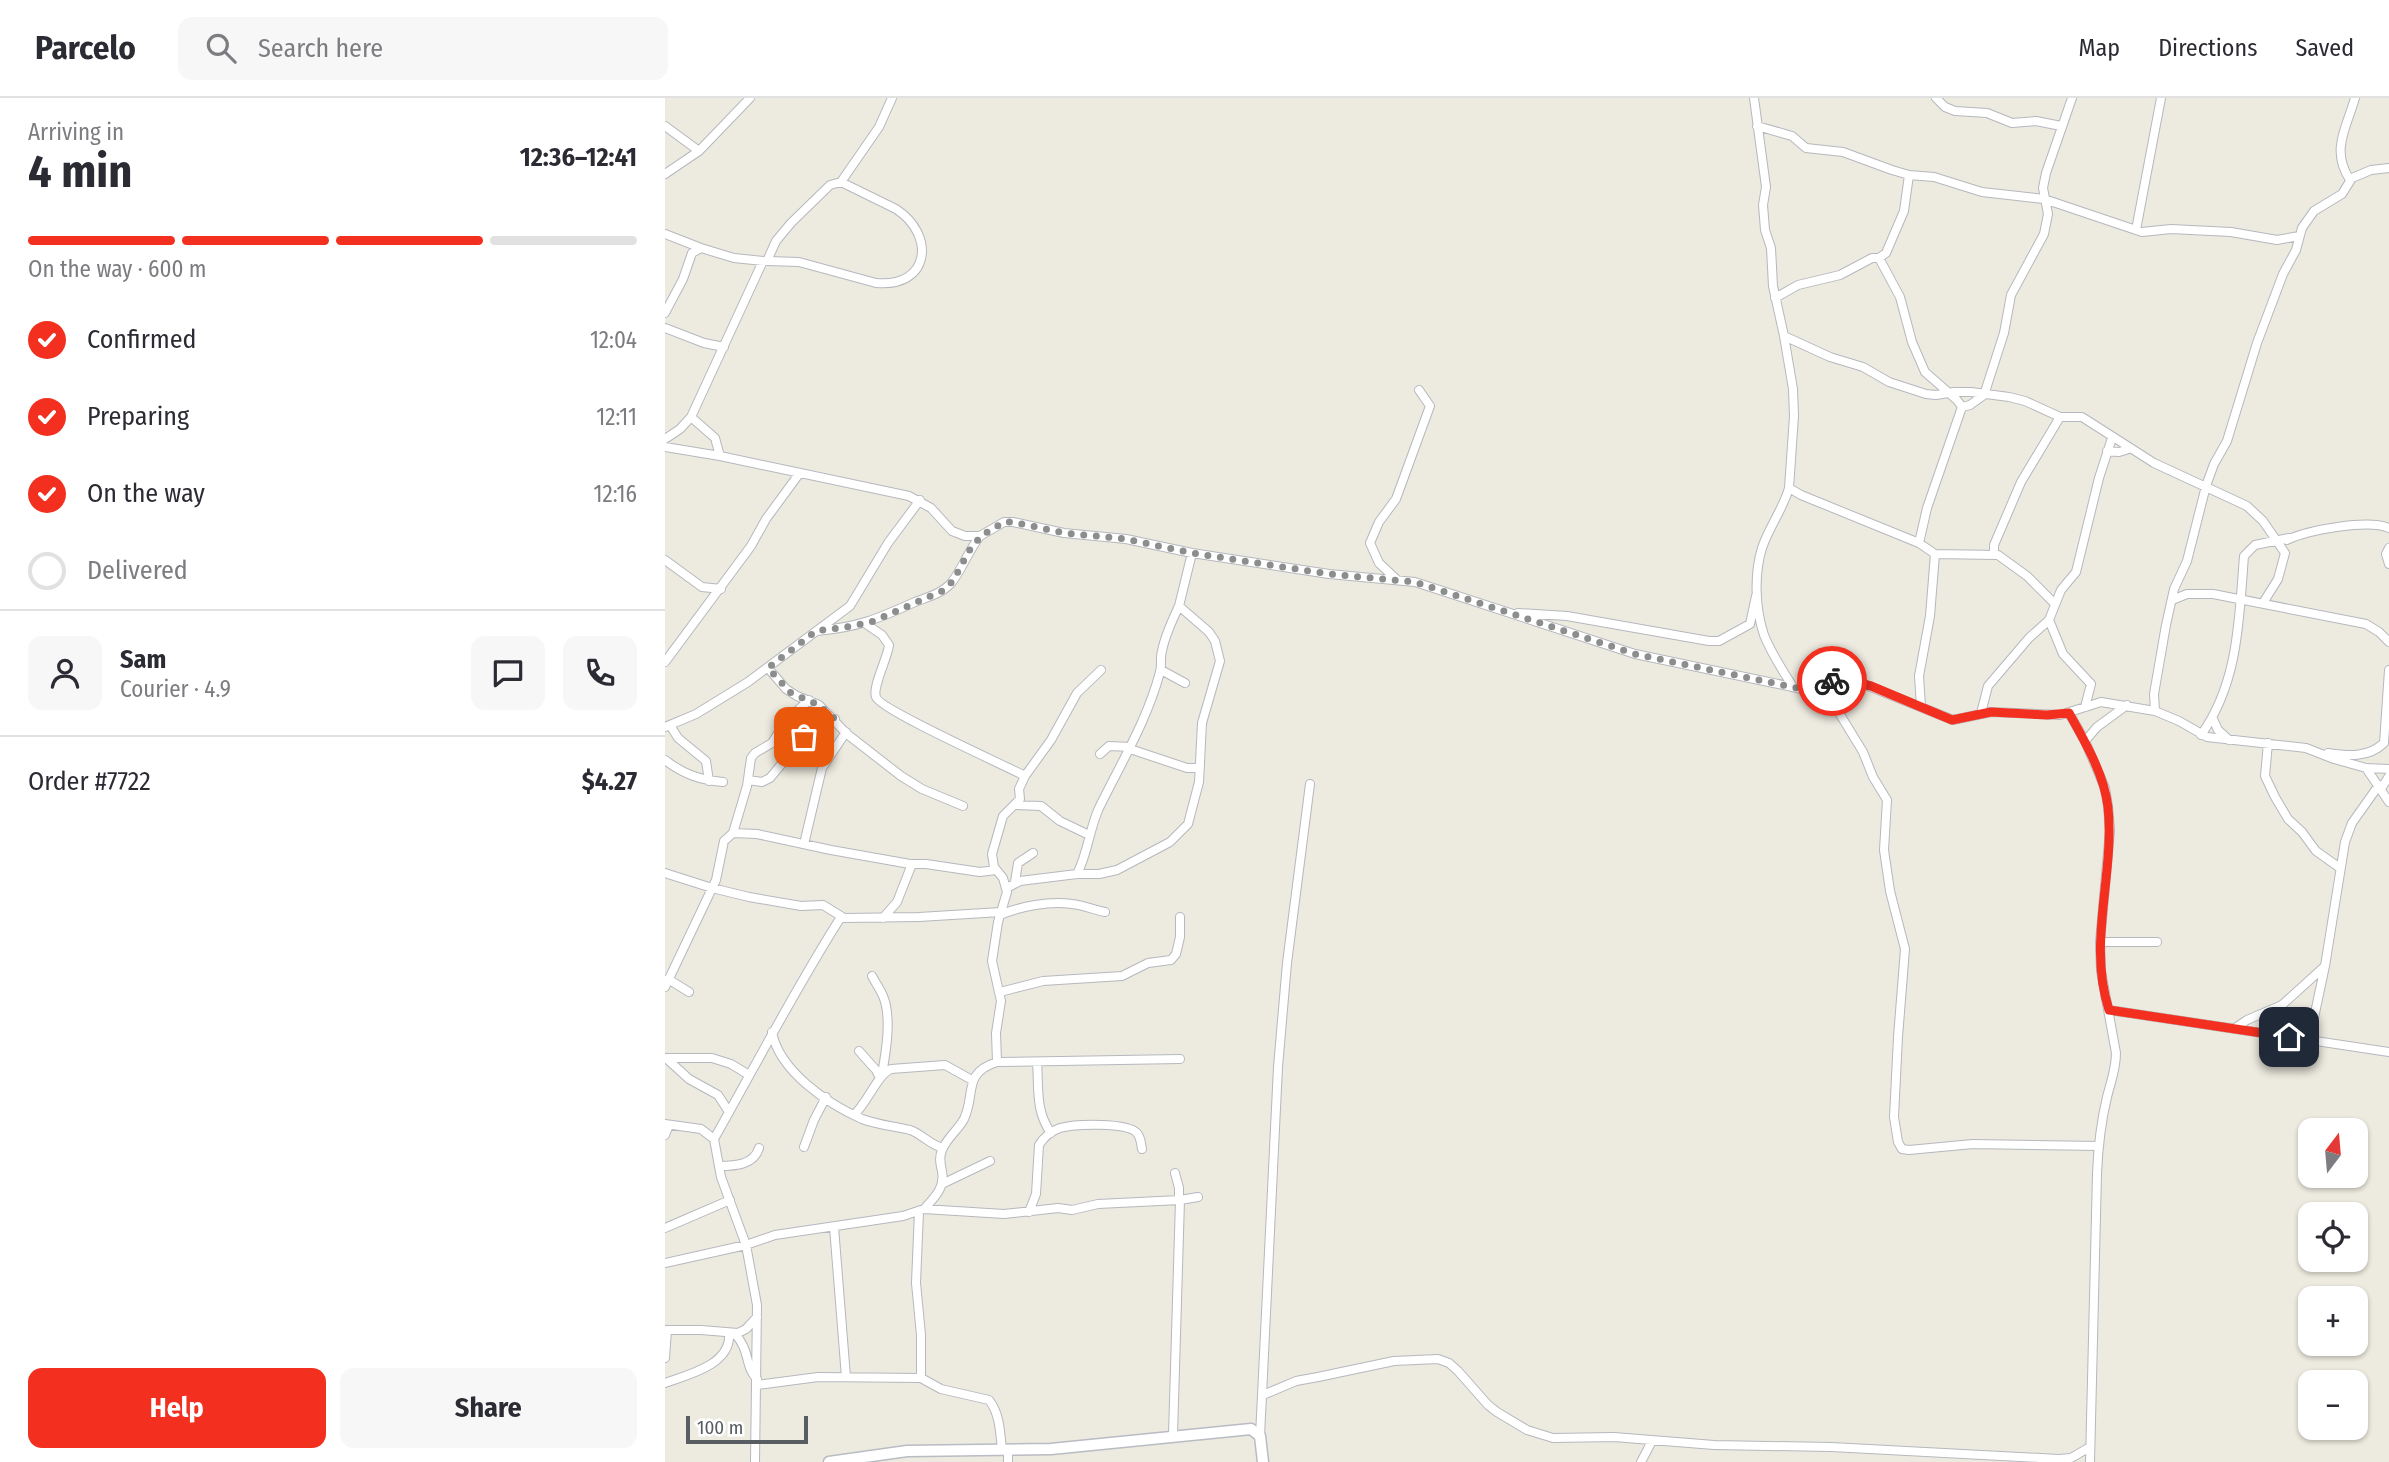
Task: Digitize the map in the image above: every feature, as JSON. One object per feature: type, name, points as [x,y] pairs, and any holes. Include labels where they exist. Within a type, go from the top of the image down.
[{"type":"street","points":[[665,174],[699,152],[750,98]]},
{"type":"street","points":[[665,439],[680,429],[691,416],[776,241],[830,185],[841,182],[874,135],[892,98]]},
{"type":"street","points":[[1754,98],[1766,187],[1764,221],[1771,248],[1775,298],[1793,389],[1794,416],[1789,488],[1762,549],[1756,577],[1757,593],[1764,636],[1793,687]]},
{"type":"street","points":[[1936,98],[1945,107],[1955,111],[1987,113],[2012,123],[2036,121],[2061,126]]},
{"type":"street","points":[[1962,407],[1984,396],[2004,333],[2011,295],[2044,234],[2047,214],[2043,188],[2046,173],[2072,98]]},
{"type":"street","points":[[2136,230],[2161,98]]},
{"type":"street","points":[[2350,180],[2341,156],[2341,138],[2355,98]]},
{"type":"street","points":[[665,126],[699,152]]},
{"type":"street","points":[[1758,126],[1792,136],[1806,148],[1843,152],[1909,175],[1926,175],[1982,192],[2044,198],[2149,233],[2171,229],[2231,232],[2277,240],[2299,236]]},
{"type":"street","points":[[2154,711],[2154,694],[2172,600],[2187,561],[2206,485],[2225,445],[2257,343],[2283,274],[2296,250],[2299,236],[2311,214],[2340,196],[2350,180],[2371,170],[2389,167]]},
{"type":"street","points":[[1775,298],[1798,285],[1831,278],[1872,258],[1879,258],[1890,246],[1899,226],[1909,175]]},
{"type":"street","points":[[665,234],[734,258],[799,262],[876,283],[901,282],[915,273],[922,258],[923,247],[904,214],[841,182]]},
{"type":"street","points":[[665,313],[684,279],[692,253],[701,248]]},
{"type":"street","points":[[1879,258],[1900,297],[1925,372],[1962,407]]},
{"type":"street","points":[[665,328],[704,343],[724,347]]},
{"type":"street","points":[[1784,336],[1829,357],[1863,367],[1889,383],[1926,394],[1971,392],[2018,399],[2060,417],[2082,417],[2154,463],[2247,506],[2263,521],[2285,553],[2278,579],[2263,603]]},
{"type":"street","points":[[1396,579],[1374,555],[1370,540],[1396,499],[1406,466],[1427,418],[1430,406],[1419,390]]},
{"type":"street","points":[[1919,543],[1927,508],[1962,407]]},
{"type":"street","points":[[691,416],[715,439],[720,456]]},
{"type":"street","points":[[1994,554],[1994,545],[2021,482],[2060,417]]},
{"type":"street","points":[[1982,713],[1984,696],[1993,678],[2049,620],[2055,604],[2080,564],[2085,533],[2112,438]]},
{"type":"street","points":[[665,447],[877,488],[921,500],[952,531],[965,536],[981,536]]},
{"type":"street","points":[[2107,452],[2129,449]]},
{"type":"street","points":[[665,662],[751,547],[766,519],[799,474]]},
{"type":"street","points":[[1789,488],[1919,543],[1935,554],[1994,554],[2017,568],[2055,604]]},
{"type":"street","points":[[709,781],[706,761],[667,726],[722,698],[768,668],[850,606],[888,543],[921,500]]},
{"type":"street","points":[[816,631],[866,624],[942,591],[953,581],[969,551],[981,536],[1004,522],[1013,522],[1064,533],[1126,539],[1192,553],[1329,574],[1396,579],[1430,586],[1635,654],[1808,688],[1827,696],[1833,704],[1863,752],[1873,777],[1887,800],[1884,850],[1889,891],[1905,949],[1894,1117],[1898,1142],[1902,1149],[1973,1144],[2099,1146]]},
{"type":"street","points":[[2201,735],[2213,719],[2234,659],[2244,556],[2255,545],[2326,528],[2380,525],[2389,528]]},
{"type":"street","points":[[2283,549],[2289,538]]},
{"type":"street","points":[[2389,548],[2386,554],[2389,564]]},
{"type":"street","points":[[1077,874],[1106,792],[1139,732],[1161,670],[1161,652],[1168,627],[1179,606],[1192,553]]},
{"type":"street","points":[[1920,706],[1919,676],[1930,616],[1935,554]]},
{"type":"street","points":[[665,560],[702,587],[721,589]]},
{"type":"street","points":[[1506,613],[1567,615],[1697,640],[1719,641],[1751,623],[1757,593]]},
{"type":"street","points":[[2172,600],[2187,593],[2213,594],[2263,603],[2366,624],[2389,642]]},
{"type":"street","points":[[997,1062],[996,1032],[1001,1008],[992,961],[1007,888],[1015,882],[1117,870],[1175,839],[1191,817],[1200,768],[1202,723],[1220,661],[1215,640],[1179,606]]},
{"type":"street","points":[[2049,620],[2063,654],[2091,684],[2085,707]]},
{"type":"street","points":[[866,624],[882,635],[889,645],[877,686],[875,697],[878,701],[1025,776]]},
{"type":"street","points":[[768,668],[791,693],[819,705],[846,732],[901,776],[922,789],[963,806]]},
{"type":"street","points":[[1007,888],[992,858],[1003,816],[1020,799],[1019,789],[1025,776],[1051,740],[1077,693],[1101,670]]},
{"type":"street","points":[[1161,670],[1185,683]]},
{"type":"street","points":[[2377,768],[2386,740],[2389,670]]},
{"type":"street","points":[[1808,688],[1828,681],[1853,682],[1871,686],[1952,720],[1982,713],[2069,713],[2101,702],[2154,711],[2179,721],[2201,735],[2229,740],[2345,755],[2367,754],[2386,740]]},
{"type":"street","points":[[2142,708],[2154,694]]},
{"type":"street","points":[[689,992],[667,984],[720,872],[724,841],[733,833],[748,780],[749,763],[753,754],[772,743],[785,722],[809,700]]},
{"type":"street","points":[[2085,741],[2097,727],[2127,705]]},
{"type":"street","points":[[2069,713],[2085,741],[2105,788],[2108,806],[2109,830],[2100,942],[2102,985],[2115,1035],[2116,1063],[2107,1095],[2099,1146],[2090,1462]]},
{"type":"street","points":[[748,780],[762,782],[769,778],[804,737],[835,719]]},
{"type":"street","points":[[2213,719],[2218,730],[2229,740]]},
{"type":"street","points":[[804,844],[822,768],[846,732]]},
{"type":"street","points":[[2268,743],[2265,776],[2274,797],[2288,819],[2316,851],[2340,868]]},
{"type":"street","points":[[1100,754],[1109,746],[1131,748],[1187,768],[1200,768]]},
{"type":"street","points":[[2317,751],[2366,768],[2389,769]]},
{"type":"street","points":[[665,760],[688,774],[709,781],[723,782]]},
{"type":"street","points":[[2366,768],[2389,802]]},
{"type":"street","points":[[2309,1041],[2348,832],[2389,776]]},
{"type":"street","points":[[1263,1462],[1260,1436],[1264,1320],[1278,1067],[1287,963],[1310,784]]},
{"type":"street","points":[[1015,805],[1041,806],[1059,821],[1089,835]]},
{"type":"street","points":[[733,833],[745,832],[912,864],[980,872],[996,870]]},
{"type":"street","points":[[1015,882],[1018,863],[1033,853]]},
{"type":"street","points":[[883,918],[897,902],[912,864]]},
{"type":"street","points":[[665,873],[712,888],[801,906],[823,905],[841,918],[1000,914],[1019,908],[1052,904],[1071,904],[1105,912]]},
{"type":"street","points":[[755,1462],[757,1317],[746,1245],[719,1167],[715,1139],[772,1032],[841,918]]},
{"type":"street","points":[[1000,992],[1043,981],[1122,976],[1141,965],[1171,960],[1176,954],[1180,937],[1180,918]]},
{"type":"street","points":[[2100,942],[2157,942]]},
{"type":"street","points":[[2235,1028],[2282,1004],[2325,966]]},
{"type":"street","points":[[854,1115],[866,1102],[881,1076],[888,1041],[884,996],[872,976]]},
{"type":"street","points":[[2109,1010],[2389,1052]]},
{"type":"street","points":[[772,1032],[774,1043],[786,1063],[826,1097],[854,1115],[874,1123],[911,1130],[943,1148]]},
{"type":"street","points":[[859,1051],[881,1076]]},
{"type":"street","points":[[666,1059],[712,1058],[731,1064],[750,1075]]},
{"type":"street","points":[[666,1059],[689,1079],[718,1095],[729,1112]]},
{"type":"street","points":[[921,1378],[922,1335],[916,1283],[922,1210],[938,1194],[942,1184],[940,1158],[943,1148],[965,1116],[972,1080],[979,1071],[997,1062],[1180,1059]]},
{"type":"street","points":[[1037,1062],[1038,1101],[1045,1125],[1051,1133]]},
{"type":"street","points":[[881,1076],[891,1069],[940,1064],[951,1066],[972,1080]]},
{"type":"street","points":[[804,1147],[814,1119],[826,1097]]},
{"type":"street","points":[[665,1136],[667,1124],[701,1129],[715,1139]]},
{"type":"street","points":[[1029,1212],[1036,1194],[1039,1145],[1051,1133],[1060,1128],[1077,1126],[1120,1126],[1140,1136],[1142,1149]]},
{"type":"street","points":[[719,1167],[750,1161],[757,1155],[759,1148]]},
{"type":"street","points":[[942,1184],[990,1161]]},
{"type":"street","points":[[1173,1435],[1180,1200],[1175,1173]]},
{"type":"street","points":[[665,1263],[746,1245],[775,1235],[922,1210],[1004,1214],[1198,1197]]},
{"type":"street","points":[[665,1228],[730,1200]]},
{"type":"street","points":[[834,1227],[846,1377]]},
{"type":"street","points":[[665,1358],[666,1330],[731,1333],[746,1329],[757,1317]]},
{"type":"street","points":[[731,1333],[746,1349],[750,1370],[757,1382]]},
{"type":"street","points":[[665,1383],[697,1371],[718,1359],[731,1333]]},
{"type":"street","points":[[1263,1395],[1296,1381],[1394,1361],[1438,1359],[1449,1363],[1458,1371],[1488,1405],[1527,1430],[1553,1438],[1582,1436],[2075,1460],[2090,1447]]},
{"type":"street","points":[[757,1382],[846,1377],[921,1378],[941,1389],[989,1400],[998,1418],[1008,1462]]},
{"type":"street","points":[[829,1462],[907,1451],[1051,1449],[1251,1429],[1260,1436]]},
{"type":"street","points":[[1641,1462],[1652,1441]]},
{"type":"way so far","points":[[804,737],[835,719],[813,701],[791,693],[768,668],[816,631],[874,621],[942,591],[953,581],[969,551],[981,536],[1004,522],[1029,524],[1064,533],[1126,539],[1192,553],[1329,574],[1415,582],[1635,654],[1802,689],[1832,681]]},
{"type":"route","points":[[1832,681],[1846,680],[1871,686],[1952,720],[1991,712],[2047,715],[2069,713],[2085,741],[2105,788],[2108,806],[2109,830],[2100,942],[2102,985],[2109,1010],[2289,1037]]}]
